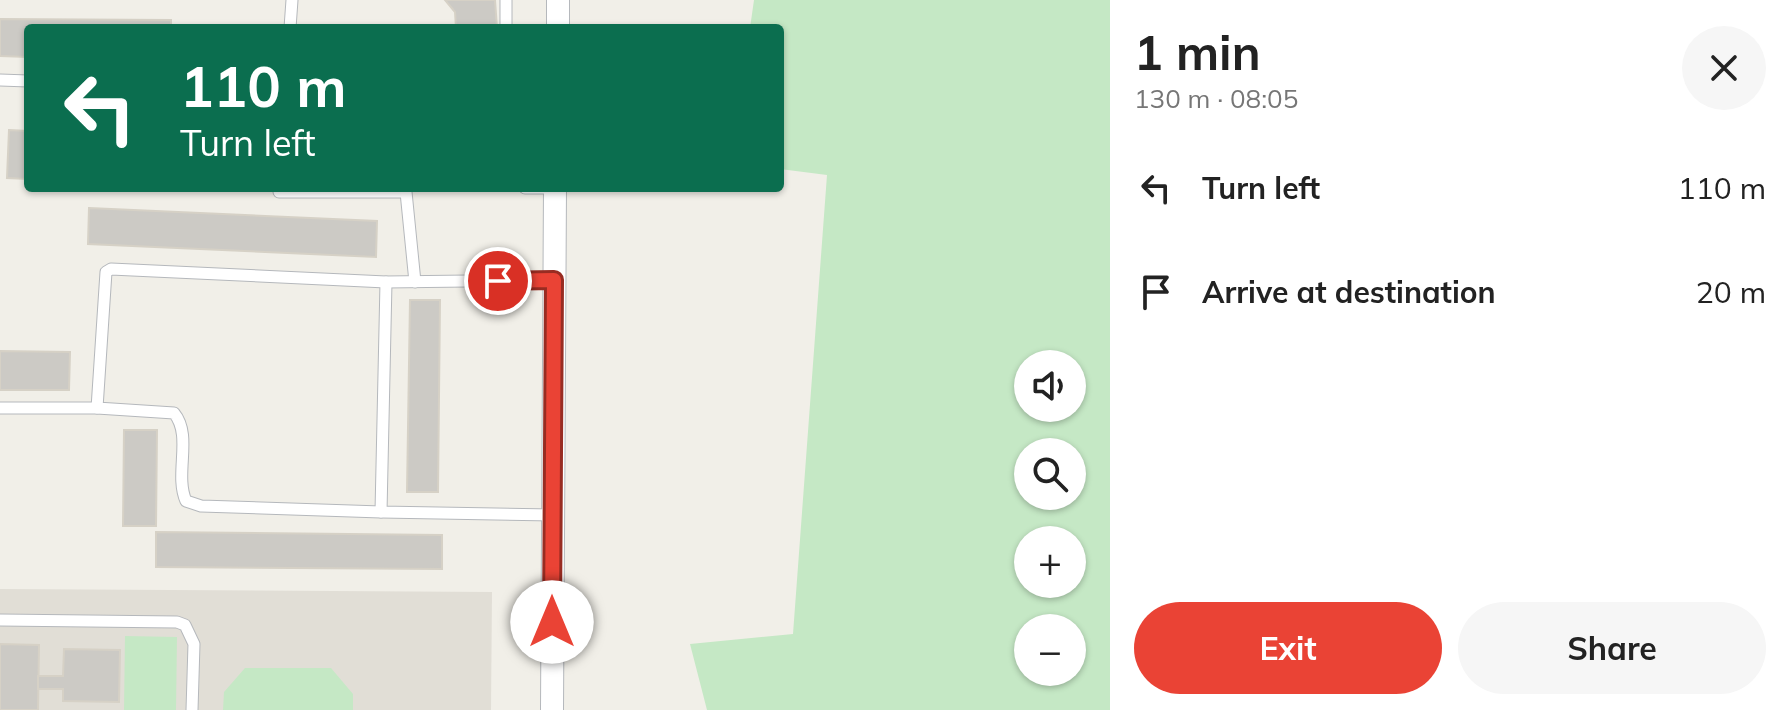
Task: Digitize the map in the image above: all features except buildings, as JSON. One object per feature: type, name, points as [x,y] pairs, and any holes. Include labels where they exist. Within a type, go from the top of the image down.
[{"type":"street","points":[[558,0],[558,24]]},
{"type":"street","points":[[552,710],[555,192]]},
{"type":"lane","points":[[290,24],[292,0]]},
{"type":"lane","points":[[506,0],[506,24]]},
{"type":"lane","points":[[0,80],[24,81]]},
{"type":"lane","points":[[406,192],[415,282]]},
{"type":"lane","points":[[97,408],[105,279],[106,272],[111,269],[386,282],[554,280]]},
{"type":"lane","points":[[381,512],[386,282]]},
{"type":"lane","points":[[0,408],[97,408],[174,413],[182,429],[182,493],[192,505],[553,515]]},
{"type":"lane","points":[[0,620],[177,622],[185,625],[194,644],[192,710]]},
{"type":"shaded area","points":[[0,589],[492,592],[491,710],[0,710]]},
{"type":"green space","points":[[754,0],[1110,0],[1110,710],[707,710],[690,644],[793,634],[827,175],[784,170],[784,24],[751,24]]},
{"type":"green space","points":[[125,636],[177,637],[176,710],[124,710]]},
{"type":"green space","points":[[245,668],[331,668],[353,694],[353,710],[223,710],[224,692]]},
{"type":"route","points":[[498,281],[554,280],[552,622]]}]
